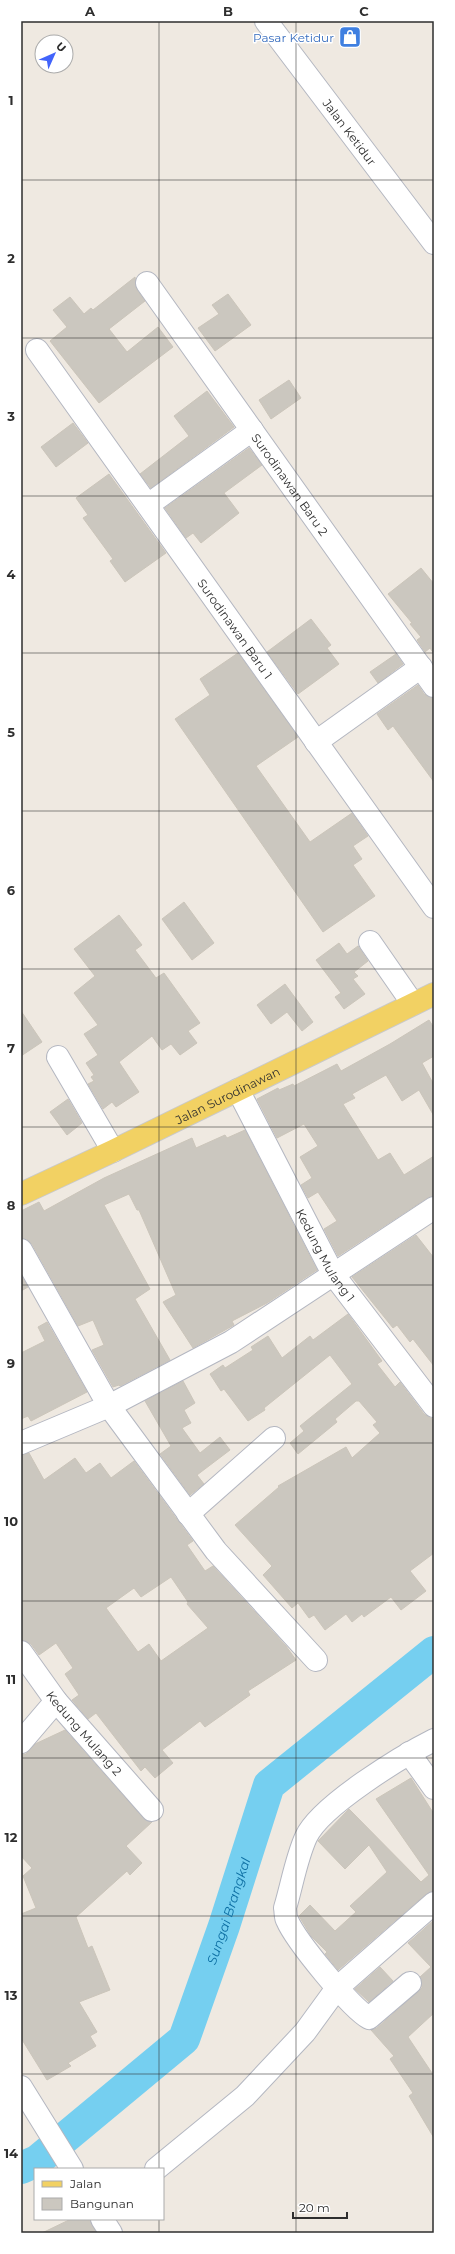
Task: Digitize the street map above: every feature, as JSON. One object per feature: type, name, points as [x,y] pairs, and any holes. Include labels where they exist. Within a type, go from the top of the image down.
[{"type":"main road","name":"Jalan Surodinawan","points":[[21,1194],[113,1151],[434,994]]},
{"type":"street","name":"Jalan Ketidur","points":[[266,21],[434,243]]},
{"type":"street","name":"Surodinawan Baru 2","points":[[147,283],[434,686]]},
{"type":"street","name":"Surodinawan Baru 1","points":[[37,350],[434,908]]},
{"type":"street","points":[[148,505],[252,430]]},
{"type":"street","points":[[316,742],[421,667]]},
{"type":"street","points":[[370,942],[413,1004]]},
{"type":"street","points":[[58,1058],[113,1151]]},
{"type":"street","name":"Kedung Mulang 1","points":[[238,1090],[333,1274],[434,1406]]},
{"type":"street","points":[[21,1443],[109,1406],[231,1342],[434,1208]]},
{"type":"street","points":[[21,1250],[109,1406],[216,1551],[316,1660]]},
{"type":"street","points":[[188,1514],[274,1438]]},
{"type":"street","name":"Kedung Mulang 2","points":[[21,1652],[56,1701],[152,1810]]},
{"type":"street","points":[[21,1742],[56,1701]]},
{"type":"street","points":[[410,1983],[369,2018],[362,2014],[337,1988],[295,1934],[286,1920],[285,1908],[306,1837],[324,1812],[409,1752],[434,1740]]},
{"type":"street","points":[[409,1752],[434,1788]]},
{"type":"street","points":[[157,2168],[245,2096],[305,2032],[337,1988],[434,1903]]},
{"type":"street","points":[[27,2100],[71,2168]]},
{"type":"street","points":[[103,2220],[111,2233]]},
{"type":"building","points":[[135,277],[137,290],[145,301],[109,329],[127,352],[158,327],[173,347],[99,403],[50,341],[67,327],[53,310],[70,297],[84,314],[91,308],[93,310]]},
{"type":"building","points":[[228,294],[251,325],[215,351],[198,328],[219,314],[212,305]]},
{"type":"building","points":[[289,380],[301,398],[271,419],[259,400]]},
{"type":"building","points":[[207,391],[234,427],[151,488],[140,474],[189,436],[174,416]]},
{"type":"building","points":[[73,423],[88,443],[56,467],[41,447]]},
{"type":"building","points":[[249,448],[262,465],[224,493],[239,513],[201,543],[193,533],[186,538],[165,508]]},
{"type":"building","points":[[109,474],[166,553],[125,582],[110,561],[113,559],[83,518],[88,515],[76,498]]},
{"type":"building","points":[[421,568],[434,584],[434,654],[430,648],[425,652],[417,640],[421,637],[410,624],[412,623],[388,594]]},
{"type":"building","points":[[311,619],[331,645],[327,648],[339,664],[298,694],[267,652]]},
{"type":"building","points":[[238,653],[298,737],[256,766],[310,842],[352,813],[368,836],[353,846],[362,859],[353,865],[375,896],[323,932],[175,719],[210,695],[200,679]]},
{"type":"building","points":[[396,654],[403,664],[378,683],[370,672]]},
{"type":"building","points":[[418,685],[424,694],[434,698],[434,782],[393,726],[388,730],[377,714]]},
{"type":"building","points":[[184,902],[214,943],[192,960],[162,919]]},
{"type":"building","points":[[119,915],[142,945],[135,950],[156,978],[164,973],[200,1023],[188,1031],[197,1043],[180,1055],[171,1044],[162,1050],[152,1036],[119,1062],[139,1092],[116,1107],[112,1102],[103,1109],[88,1084],[94,1081],[91,1077],[94,1075],[86,1063],[98,1055],[84,1034],[98,1025],[74,993],[95,976],[74,949]]},
{"type":"building","points":[[339,943],[347,954],[358,946],[368,961],[354,972],[358,976],[353,979],[365,994],[344,1009],[335,997],[341,993],[316,960]]},
{"type":"building","points":[[285,984],[313,1022],[302,1031],[287,1012],[271,1024],[257,1005]]},
{"type":"building","points":[[21,1011],[42,1042],[21,1056]]},
{"type":"building","points":[[429,1020],[434,1028],[434,1056],[422,1063],[434,1085],[434,1116],[419,1090],[402,1101],[386,1075],[352,1094],[355,1098],[343,1104],[378,1160],[390,1153],[404,1175],[434,1156],[434,1196],[427,1198],[338,1256],[324,1229],[337,1221],[318,1192],[308,1198],[301,1185],[312,1178],[300,1157],[318,1146],[304,1124],[277,1138],[257,1099],[278,1088],[279,1090],[293,1084],[294,1086],[337,1064],[341,1071],[390,1044]]},
{"type":"building","points":[[68,1099],[82,1123],[67,1135],[50,1112]]},
{"type":"building","points":[[245,1130],[317,1270],[267,1303],[232,1321],[234,1325],[193,1348],[163,1302],[176,1295],[139,1210],[137,1210],[129,1194],[104,1205],[150,1289],[135,1299],[170,1360],[120,1386],[113,1387],[92,1350],[104,1345],[93,1320],[78,1326],[32,1244],[27,1239],[21,1238],[21,1211],[39,1202],[44,1211],[104,1178],[192,1138],[196,1148],[225,1135],[227,1138]]},
{"type":"building","points":[[416,1235],[434,1258],[434,1366],[413,1339],[410,1342],[397,1325],[393,1328],[352,1277]]},
{"type":"building","points":[[21,1275],[28,1287],[21,1291]]},
{"type":"building","points":[[348,1314],[382,1361],[377,1364],[395,1387],[400,1382],[424,1414],[434,1420],[434,1553],[410,1571],[426,1591],[401,1610],[391,1597],[364,1617],[362,1614],[352,1622],[346,1614],[325,1630],[314,1615],[309,1618],[298,1603],[292,1608],[263,1575],[272,1566],[235,1525],[279,1487],[278,1486],[346,1447],[352,1458],[380,1433],[373,1425],[377,1422],[359,1401],[356,1401],[335,1419],[337,1422],[298,1454],[290,1443],[304,1431],[300,1426],[352,1384],[330,1355],[264,1408],[265,1410],[248,1421],[224,1389],[221,1391],[210,1374],[223,1365],[225,1368],[253,1350],[251,1347],[268,1336],[282,1358],[310,1336],[313,1340]]},
{"type":"building","points":[[47,1322],[87,1392],[31,1421],[28,1416],[21,1419],[21,1353],[45,1341],[38,1327]]},
{"type":"building","points":[[183,1381],[195,1403],[184,1410],[191,1423],[182,1428],[200,1453],[220,1437],[230,1450],[197,1475],[204,1484],[190,1495],[160,1454],[171,1446],[145,1401]]},
{"type":"building","points":[[29,1453],[44,1480],[75,1458],[86,1473],[100,1463],[111,1478],[134,1461],[193,1541],[187,1545],[205,1571],[213,1566],[286,1646],[296,1660],[248,1691],[250,1695],[205,1727],[200,1721],[162,1750],[173,1763],[155,1778],[145,1767],[141,1771],[96,1713],[88,1719],[72,1700],[79,1695],[65,1674],[73,1668],[56,1643],[39,1655],[31,1644],[21,1640],[21,1455]],"holes":[[[171,1577],[188,1602],[187,1604],[208,1628],[161,1661],[149,1644],[138,1652],[106,1608],[134,1588],[141,1597]]]},
{"type":"building","points":[[65,1730],[143,1818],[152,1822],[126,1846],[142,1863],[130,1875],[127,1871],[76,1917],[88,1948],[92,1946],[110,1990],[79,2002],[97,2032],[90,2036],[96,2046],[68,2063],[71,2066],[47,2080],[21,2038],[21,1914],[36,1908],[23,1876],[32,1868],[21,1856],[21,1754],[26,1754],[35,1744]]},
{"type":"building","points":[[411,1778],[434,1814],[434,1891],[426,1894],[338,1970],[325,1954],[327,1952],[311,1936],[299,1916],[310,1905],[335,1931],[356,1912],[350,1906],[387,1872],[369,1845],[345,1869],[318,1841],[349,1809],[421,1882],[429,1875],[376,1799]]},
{"type":"building","points":[[434,1920],[434,2013],[408,2037],[434,2076],[434,2138],[409,2096],[413,2093],[390,2059],[394,2056],[371,2030],[377,2028],[422,1988],[420,1977],[431,1967],[408,1943]]},
{"type":"building","points":[[380,1967],[393,1981],[369,2002],[355,1989]]},
{"type":"building","points":[[69,2220],[90,2220],[96,2233],[42,2233]]},
{"type":"waterway","name":"Sungai Brangkal","points":[[21,2168],[37,2161],[184,2039],[224,1926],[269,1785],[434,1652]]},
{"type":"place","name":"Pasar Ketidur","points":[[350,37]]}]
